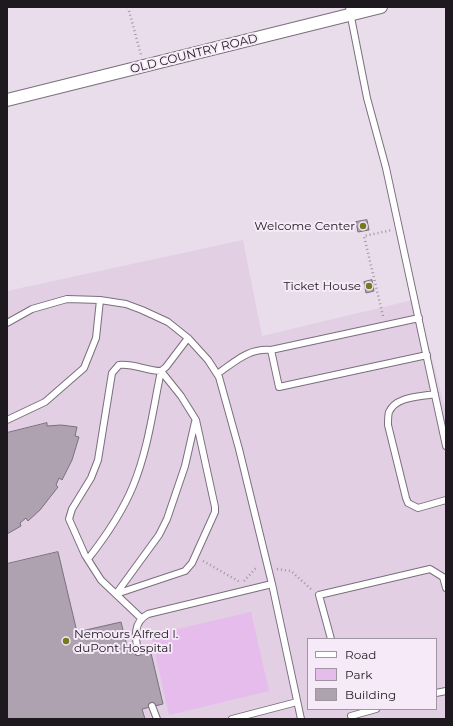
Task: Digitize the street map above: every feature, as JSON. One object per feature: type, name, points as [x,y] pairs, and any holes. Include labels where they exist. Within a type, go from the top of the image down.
[{"type":"street","name":"OLD COUNTRY ROAD","points":[[7,100],[144,66],[350,11],[381,7]]},
{"type":"lane","points":[[350,11],[367,98],[386,168],[446,446]]},
{"type":"lane","points":[[7,324],[32,309],[67,299],[100,300],[126,304],[168,322],[188,338],[208,360],[217,374],[239,449],[272,584],[301,719]]},
{"type":"lane","points":[[7,420],[45,402],[84,368],[96,338],[100,300]]},
{"type":"lane","points":[[217,374],[245,354],[261,349],[271,350],[385,324],[419,318]]},
{"type":"lane","points":[[88,559],[106,535],[134,485],[144,452],[161,372],[188,338]]},
{"type":"lane","points":[[271,350],[279,387],[427,355]]},
{"type":"lane","points":[[116,594],[185,571],[192,563],[215,512],[196,420],[180,396],[161,372],[125,364],[119,365],[112,372],[98,460],[91,478],[72,509],[69,519],[88,559],[101,580],[141,618]]},
{"type":"lane","points":[[435,394],[404,400],[395,404],[389,413],[388,425],[408,503],[418,508],[446,500]]},
{"type":"lane","points":[[116,594],[159,535],[167,519],[185,466],[196,420]]},
{"type":"lane","points":[[331,638],[319,595],[430,569],[444,577],[446,588]]},
{"type":"lane","points":[[138,652],[136,631],[141,618],[148,614],[272,584]]},
{"type":"lane","points":[[232,719],[297,702]]},
{"type":"lane","points":[[152,706],[157,719]]},
{"type":"lane","points":[[351,715],[372,710]]},
{"type":"path","points":[[128,7],[144,66]]},
{"type":"path","points":[[385,324],[364,236],[399,228]]},
{"type":"path","points":[[200,559],[241,583],[255,569],[258,569]]},
{"type":"path","points":[[274,569],[291,571],[319,595]]},
{"type":"shaded area","points":[[243,240],[262,336],[417,299],[446,413],[446,719],[7,719],[7,291]]},
{"type":"green space","points":[[251,612],[269,691],[169,715],[151,635]]},
{"type":"building","name":"Welcome Center","points":[[367,220],[369,230],[358,232],[356,222]]},
{"type":"building","name":"Ticket House","points":[[372,280],[374,291],[366,293],[364,282]]},
{"type":"building","points":[[47,423],[47,426],[61,425],[77,427],[75,436],[79,437],[72,460],[62,480],[59,478],[56,485],[58,487],[40,510],[28,521],[26,518],[20,523],[21,526],[7,534],[7,433]]},
{"type":"building","name":"Nemours Alfred I. duPont Hospital","points":[[58,552],[77,632],[121,622],[129,654],[150,649],[163,704],[142,709],[145,719],[7,719],[7,564]]},
{"type":"place","name":"Welcome Center","points":[[363,226]]},
{"type":"place","name":"Ticket House","points":[[369,286]]},
{"type":"place","name":"Nemours Alfred I. duPont Hospital","points":[[66,641]]}]
